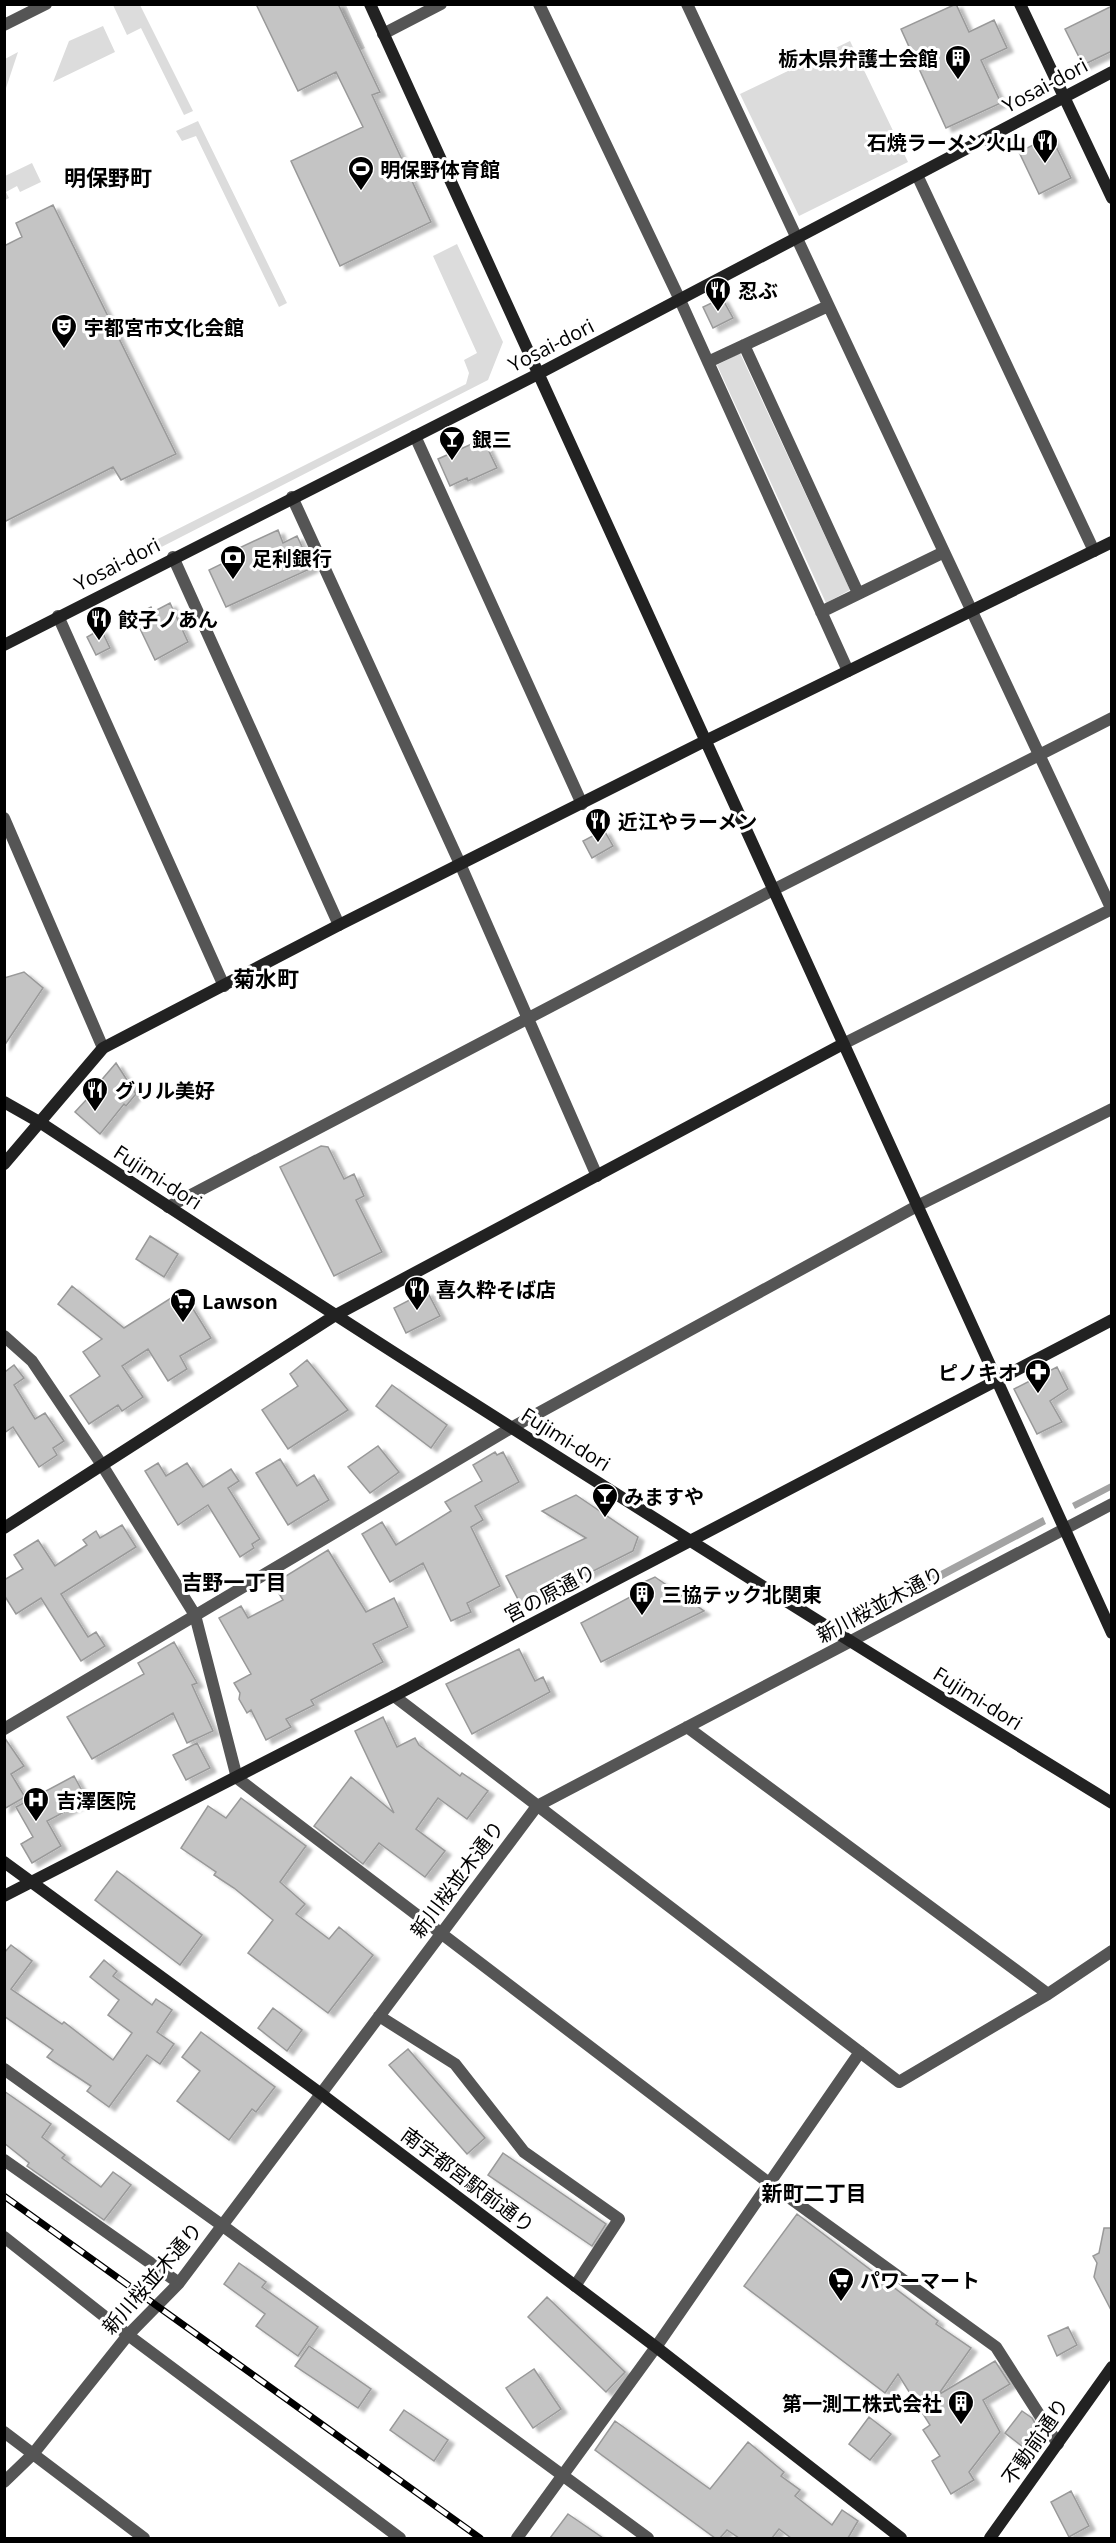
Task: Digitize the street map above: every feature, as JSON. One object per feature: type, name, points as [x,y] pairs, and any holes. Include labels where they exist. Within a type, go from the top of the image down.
[{"type":"street","points":[[4,25],[46,4]]},
{"type":"street","points":[[370,4],[1112,1634]]},
{"type":"street","points":[[383,34],[441,4]]},
{"type":"street","points":[[539,4],[680,300],[848,671]]},
{"type":"street","points":[[4,1528],[334,1316],[843,1044],[1111,910],[687,4]]},
{"type":"street","points":[[1020,4],[1112,198]]},
{"type":"street","name":"Yosai-dori","points":[[4,645],[173,557],[538,374],[1112,72]]},
{"type":"street","points":[[917,175],[1094,551]]},
{"type":"street","points":[[708,362],[828,306]]},
{"type":"street","points":[[744,345],[858,593]]},
{"type":"street","points":[[415,436],[582,804]]},
{"type":"street","points":[[292,497],[461,866],[597,1176]]},
{"type":"street","points":[[4,1164],[103,1048],[705,741],[1112,542]]},
{"type":"street","points":[[821,612],[942,552]]},
{"type":"street","points":[[173,557],[339,926]]},
{"type":"street","points":[[58,616],[224,986]]},
{"type":"street","points":[[168,1207],[773,890],[1112,718]]},
{"type":"street","points":[[4,818],[103,1048]]},
{"type":"street","name":"Fujimi-dori","points":[[4,1102],[41,1123],[334,1316],[511,1428],[1112,1803]]},
{"type":"street","points":[[4,1729],[511,1428],[917,1206],[1112,1109]]},
{"type":"street","name":"宮の原通り","points":[[4,1896],[237,1778],[1112,1320]]},
{"type":"street","points":[[4,1336],[32,1360],[102,1466],[195,1615],[237,1778],[440,1935],[769,2183],[996,2347],[1058,2444]]},
{"type":"street","name":"新川桜並木通り","points":[[4,2482],[33,2454],[128,2334],[179,2283],[537,1806],[1112,1504]]},
{"type":"street","points":[[394,1696],[899,2082],[1048,1994],[1112,1951]]},
{"type":"street","points":[[687,1727],[1048,1994]]},
{"type":"street","name":"南宇都宮駅前通り","points":[[4,1862],[320,2093],[656,2347],[901,2538]]},
{"type":"street","points":[[379,2016],[455,2064],[524,2152],[619,2219],[575,2286]]},
{"type":"street","points":[[517,2538],[563,2478],[656,2347],[860,2052]]},
{"type":"street","points":[[4,2069],[223,2226],[563,2478],[648,2538]]},
{"type":"street","points":[[4,2160],[179,2283]]},
{"type":"street","points":[[4,2237],[128,2334],[400,2538]]},
{"type":"street","name":"不動前通り","points":[[990,2538],[1112,2367]]},
{"type":"street","points":[[4,2432],[144,2538]]},
{"type":"shaded area","points":[[113,5],[140,5],[193,111],[184,115],[141,28],[127,35]]},
{"type":"shaded area","points":[[337,5],[346,5],[365,48],[358,51]]},
{"type":"shaded area","points":[[103,26],[115,52],[53,82],[69,41]]},
{"type":"shaded area","points":[[850,41],[908,162],[799,216],[740,94]]},
{"type":"shaded area","points":[[18,52],[5,91],[5,59]]},
{"type":"shaded area","points":[[198,121],[287,303],[279,307],[196,136],[182,141],[176,131]]},
{"type":"shaded area","points":[[32,163],[41,182],[20,192],[17,186],[6,192],[9,198],[5,200],[5,176]]},
{"type":"shaded area","points":[[457,244],[503,342],[488,380],[136,560],[132,552],[466,384],[469,373],[464,360],[477,353],[433,256]]},
{"type":"shaded area","points":[[740,353],[850,590],[826,603],[717,365]]},
{"type":"shaded area","points":[[1111,1483],[1111,1490],[1075,1509],[1072,1503]]},
{"type":"shaded area","points":[[1043,1517],[1046,1524],[861,1622],[857,1615]]},
{"type":"building","name":"明保野体育館","points":[[256,4],[338,4],[380,92],[372,95],[431,222],[340,266],[291,161],[363,127],[336,72],[298,91]]},
{"type":"building","name":"栃木県弁護士会館","points":[[956,4],[969,32],[994,20],[1007,48],[981,60],[1001,103],[946,128],[901,29]]},
{"type":"building","points":[[1112,6],[1112,51],[1083,65],[1065,29]]},
{"type":"building","name":"石焼ラーメン火山","points":[[1051,136],[1071,178],[1039,194],[1019,152]]},
{"type":"building","name":"宇都宮市文化会館","points":[[53,205],[176,454],[121,480],[113,467],[4,522],[4,246],[22,237],[16,223]]},
{"type":"building","name":"忍ぶ","points":[[722,298],[733,318],[713,328],[703,307]]},
{"type":"building","points":[[483,439],[497,468],[450,486],[438,459]]},
{"type":"building","points":[[278,530],[283,543],[297,536],[312,568],[226,607],[209,570],[242,554],[239,548]]},
{"type":"building","points":[[170,603],[188,642],[155,660],[134,616],[151,607],[153,612]]},
{"type":"building","name":"餃子ノあん","points":[[101,629],[110,648],[96,655],[87,637]]},
{"type":"building","name":"近江やラーメン","points":[[604,830],[613,846],[592,858],[583,841]]},
{"type":"building","points":[[24,972],[43,988],[4,1046],[4,978]]},
{"type":"building","points":[[116,1063],[136,1094],[126,1106],[124,1104],[100,1134],[75,1112],[100,1085],[98,1084]]},
{"type":"building","points":[[321,1146],[328,1147],[344,1179],[354,1174],[364,1196],[356,1200],[382,1252],[334,1276],[280,1167]]},
{"type":"building","points":[[150,1236],[178,1254],[164,1277],[136,1259]]},
{"type":"building","points":[[72,1286],[124,1328],[182,1291],[211,1338],[180,1356],[187,1369],[168,1381],[148,1349],[122,1366],[143,1397],[122,1411],[118,1405],[89,1424],[70,1396],[100,1376],[83,1352],[102,1339],[58,1304]]},
{"type":"building","name":"喜久粋そば店","points":[[427,1291],[440,1316],[406,1333],[394,1308]]},
{"type":"building","points":[[307,1360],[348,1410],[288,1449],[262,1410],[298,1386],[290,1374]]},
{"type":"building","points":[[14,1365],[24,1378],[14,1385],[35,1419],[45,1413],[64,1441],[53,1448],[57,1455],[39,1467],[13,1427],[4,1433],[4,1370]]},
{"type":"building","name":"ピノキオ","points":[[1057,1367],[1068,1389],[1050,1401],[1062,1422],[1037,1434],[1014,1389]]},
{"type":"building","points":[[392,1385],[447,1425],[431,1448],[376,1406]]},
{"type":"building","points":[[378,1446],[399,1472],[370,1493],[348,1467]]},
{"type":"building","points":[[495,1452],[497,1455],[503,1452],[519,1482],[475,1506],[483,1520],[471,1527],[500,1586],[467,1603],[471,1612],[451,1621],[423,1563],[390,1582],[362,1534],[382,1522],[396,1545],[451,1511],[445,1502],[482,1481],[473,1465]]},
{"type":"building","points":[[280,1459],[297,1486],[314,1475],[329,1500],[288,1525],[256,1473]]},
{"type":"building","points":[[158,1463],[166,1476],[187,1463],[203,1487],[231,1469],[239,1481],[228,1488],[260,1539],[252,1544],[254,1548],[240,1557],[208,1505],[178,1525],[145,1471]]},
{"type":"building","points":[[576,1495],[638,1537],[633,1551],[522,1607],[506,1576],[586,1538],[542,1511]]},
{"type":"building","points":[[122,1525],[136,1547],[61,1594],[88,1637],[96,1632],[105,1646],[81,1661],[41,1598],[16,1614],[4,1595],[4,1580],[23,1569],[14,1555],[38,1540],[55,1566],[87,1545],[83,1540],[96,1531],[100,1538]]},
{"type":"building","points":[[328,1550],[366,1612],[394,1598],[408,1627],[373,1644],[383,1662],[311,1700],[314,1705],[286,1719],[291,1727],[266,1740],[251,1710],[247,1713],[239,1699],[240,1693],[234,1683],[251,1674],[219,1618],[241,1606],[248,1618],[283,1600],[273,1584]]},
{"type":"building","name":"三協テック北関東","points":[[655,1577],[704,1611],[601,1662],[581,1623],[636,1594],[633,1587]]},
{"type":"building","points":[[174,1642],[197,1683],[192,1685],[213,1731],[187,1743],[173,1713],[92,1759],[67,1717],[144,1674],[138,1663]]},
{"type":"building","points":[[519,1649],[535,1681],[543,1677],[550,1692],[472,1734],[446,1684]]},
{"type":"building","points":[[383,1717],[397,1747],[415,1738],[419,1745],[460,1776],[462,1773],[488,1791],[467,1819],[438,1798],[416,1829],[445,1851],[425,1877],[379,1843],[363,1864],[314,1826],[351,1777],[394,1813],[355,1731]]},
{"type":"building","points":[[4,1737],[24,1766],[11,1774],[25,1797],[4,1809]]},
{"type":"building","points":[[197,1743],[210,1768],[186,1780],[173,1755]]},
{"type":"building","points":[[74,1776],[87,1800],[47,1821],[61,1846],[32,1863],[21,1844],[33,1837],[16,1807]]},
{"type":"building","points":[[241,1798],[306,1846],[280,1882],[305,1904],[296,1914],[329,1939],[339,1927],[373,1955],[328,2013],[248,1953],[273,1920],[214,1875],[216,1872],[181,1848],[208,1806],[226,1818]]},
{"type":"building","points":[[117,1871],[202,1935],[180,1965],[95,1900]]},
{"type":"building","points":[[11,1945],[32,1961],[11,1989],[62,2024],[64,2022],[113,2060],[132,2033],[108,2015],[119,2000],[90,1977],[104,1960],[117,1971],[113,1976],[152,2005],[156,1999],[172,2010],[157,2032],[174,2044],[160,2064],[147,2055],[109,2107],[87,2091],[91,2086],[47,2057],[53,2050],[4,2016],[4,1953]]},
{"type":"building","points":[[273,2008],[302,2030],[287,2051],[258,2028]]},
{"type":"building","points":[[201,2032],[275,2087],[256,2112],[252,2109],[229,2140],[177,2101],[200,2071],[182,2057]]},
{"type":"building","points":[[408,2049],[485,2138],[467,2154],[389,2065]]},
{"type":"building","points":[[4,2091],[51,2124],[42,2137],[65,2155],[62,2158],[101,2187],[113,2172],[131,2185],[104,2220],[27,2166],[29,2163],[4,2143]]},
{"type":"building","points":[[503,2153],[606,2224],[592,2246],[488,2175]]},
{"type":"building","name":"パワーマート","points":[[797,2214],[938,2321],[936,2324],[971,2348],[938,2395],[995,2361],[1010,2384],[983,2400],[1000,2432],[969,2472],[974,2480],[951,2494],[932,2461],[940,2456],[923,2430],[930,2425],[898,2374],[885,2393],[744,2286]]},
{"type":"building","points":[[1104,2228],[1112,2228],[1112,2312],[1094,2277],[1097,2263],[1093,2256],[1099,2253]]},
{"type":"building","points":[[239,2263],[266,2282],[262,2287],[318,2327],[298,2356],[256,2326],[265,2314],[224,2284]]},
{"type":"building","points":[[547,2297],[625,2372],[606,2392],[528,2317]]},
{"type":"building","points":[[1068,2327],[1077,2345],[1057,2356],[1048,2336]]},
{"type":"building","points":[[309,2346],[371,2389],[358,2408],[295,2366]]},
{"type":"building","points":[[534,2369],[561,2409],[533,2428],[506,2388]]},
{"type":"building","points":[[404,2410],[448,2440],[434,2461],[390,2430]]},
{"type":"building","points":[[1022,2411],[1032,2418],[1038,2428],[1023,2447],[1005,2433]]},
{"type":"building","points":[[869,2417],[891,2434],[870,2460],[849,2444]]},
{"type":"building","points":[[615,2421],[710,2489],[748,2442],[784,2472],[781,2476],[800,2490],[795,2496],[832,2525],[842,2510],[858,2521],[848,2538],[791,2538],[779,2529],[772,2538],[739,2538],[727,2530],[720,2538],[715,2538],[595,2450]]},
{"type":"building","points":[[1071,2491],[1089,2526],[1069,2537],[1051,2502]]},
{"type":"building","points":[[568,2514],[603,2538],[550,2538]]},
{"type":"railway","points":[[4,2196],[480,2538]]},
{"type":"place","name":"栃木県弁護士会館","points":[[958,81]]},
{"type":"place","name":"石焼ラーメン火山","points":[[1045,165]]},
{"type":"place","name":"明保野体育館","points":[[361,192]]},
{"type":"place","name":"忍ぶ","points":[[718,313]]},
{"type":"place","name":"宇都宮市文化会館","points":[[64,350]]},
{"type":"place","name":"銀三","points":[[452,462]]},
{"type":"place","name":"足利銀行","points":[[233,581]]},
{"type":"place","name":"餃子ノあん","points":[[99,642]]},
{"type":"place","name":"近江やラーメン","points":[[598,844]]},
{"type":"place","name":"グリル美好","points":[[95,1113]]},
{"type":"place","name":"喜久粋そば店","points":[[417,1312]]},
{"type":"place","name":"Lawson","points":[[183,1324]]},
{"type":"place","name":"ピノキオ","points":[[1038,1395]]},
{"type":"place","name":"みますや","points":[[605,1519]]},
{"type":"place","name":"三協テック北関東","points":[[642,1617]]},
{"type":"place","name":"吉澤医院","points":[[36,1823]]},
{"type":"place","name":"パワーマート","points":[[841,2303]]},
{"type":"place","name":"第一測工株式会社","points":[[961,2426]]},
{"type":"district","name":"明保野町","points":[[108,177]]},
{"type":"district","name":"菊水町","points":[[266,978]]},
{"type":"district","name":"吉野一丁目","points":[[234,1582]]},
{"type":"district","name":"新町二丁目","points":[[814,2193]]}]
